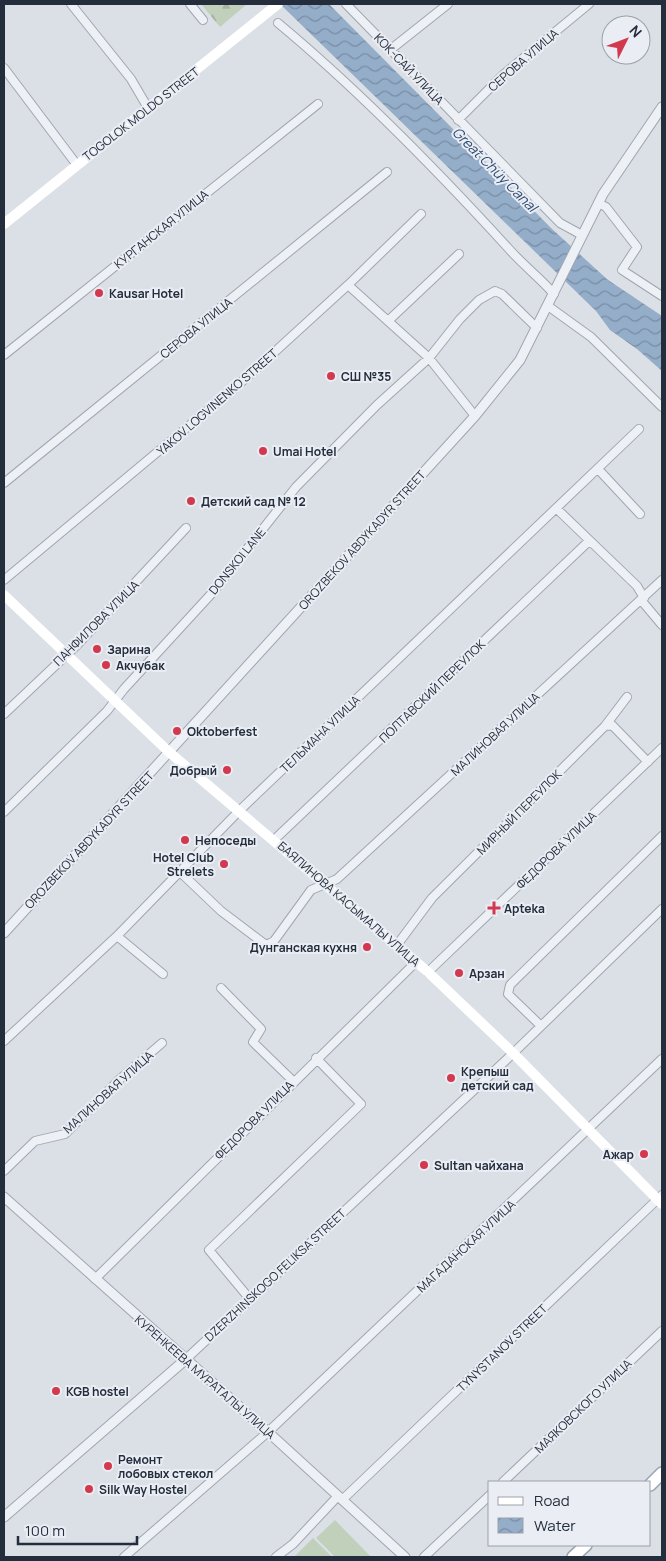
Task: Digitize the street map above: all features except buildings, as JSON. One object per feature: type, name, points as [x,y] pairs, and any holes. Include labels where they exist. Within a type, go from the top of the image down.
[{"type":"main road","name":"TOGOLOK MOLDO STREET","points":[[4,224],[275,7]]},
{"type":"main road","name":"БАЯЛИНОВА КАСЫМАЛЫ УЛИЦА","points":[[4,595],[169,752],[428,972],[513,1053],[661,1200]]},
{"type":"main road","points":[[651,1484],[662,1473]]},
{"type":"main road","points":[[572,1557],[585,1546]]},
{"type":"street","points":[[71,4],[131,78],[140,97],[148,108]]},
{"type":"street","points":[[190,4],[203,20]]},
{"type":"street","name":"КОК-САЙ УЛИЦА","points":[[346,4],[560,223],[581,238]]},
{"type":"street","points":[[390,50],[448,4]]},
{"type":"street","name":"СЕРОВА УЛИЦА","points":[[458,120],[504,74],[589,4]]},
{"type":"street","points":[[278,23],[324,61],[390,124],[456,189],[510,250],[556,291]]},
{"type":"street","points":[[4,68],[77,164]]},
{"type":"street","name":"КУРГАНСКАЯ УЛИЦА","points":[[4,354],[318,104]]},
{"type":"street","name":"OROZBEKOV ABDYKADYR STREET","points":[[4,933],[475,416],[520,360],[556,291],[598,203],[615,173],[662,107]]},
{"type":"street","name":"СЕРОВА УЛИЦА","points":[[4,483],[387,172]]},
{"type":"street","points":[[598,203],[606,207],[637,247],[622,270],[662,296]]},
{"type":"street","name":"YAKOV LOGVINENKO STREET","points":[[4,580],[245,379],[421,214]]},
{"type":"street","points":[[388,321],[459,254]]},
{"type":"street","points":[[348,284],[429,358],[475,416]]},
{"type":"street","name":"DONSKOI LANE","points":[[4,812],[115,701],[212,592],[296,487],[377,405],[429,358],[460,319],[479,300],[495,291],[502,294],[537,328]]},
{"type":"street","points":[[548,306],[591,337],[662,407]]},
{"type":"street","name":"ТЕЛЬМАНА УЛИЦА","points":[[4,1041],[117,936],[239,811],[639,429]]},
{"type":"street","points":[[598,469],[640,514]]},
{"type":"street","points":[[557,509],[636,586],[662,625]]},
{"type":"street","name":"ПАНФИЛОВА УЛИЦА","points":[[4,714],[66,654],[77,646],[186,528]]},
{"type":"street","name":"ПОЛТАВСКИЙ ПЕРЕУЛОК","points":[[274,840],[589,541]]},
{"type":"street","name":"МАЛИНОВАЯ УЛИЦА","points":[[179,871],[221,911],[266,945],[274,941],[311,890],[338,879],[662,580]]},
{"type":"street","name":"МИРНЫЙ ПЕРЕУЛОК","points":[[398,945],[432,898],[605,726],[627,696]]},
{"type":"street","points":[[605,726],[612,725],[648,762]]},
{"type":"street","name":"ФЕДОРОВА УЛИЦА","points":[[428,972],[662,748]]},
{"type":"street","points":[[540,1025],[508,994],[510,985],[662,836]]},
{"type":"street","name":"DZERZHINSKOGO FELIKSA STREET","points":[[4,1517],[185,1360],[249,1298],[513,1053],[662,909]]},
{"type":"street","points":[[117,936],[163,974]]},
{"type":"street","name":"ФЕДОРОВА УЛИЦА","points":[[95,1279],[316,1058],[416,962]]},
{"type":"street","points":[[221,988],[261,1029],[253,1042],[293,1081]]},
{"type":"street","name":"МАЛИНОВАЯ УЛИЦА","points":[[4,1171],[34,1141],[65,1134],[120,1079],[162,1043]]},
{"type":"street","points":[[249,1298],[209,1250],[361,1104],[316,1058]]},
{"type":"street","name":"МАГАДАНСКАЯ УЛИЦА","points":[[124,1557],[268,1432],[590,1130],[662,1059]]},
{"type":"street","name":"КУРЕНКЕЕВА МУРАТАЛЫ УЛИЦА","points":[[4,1197],[405,1557]]},
{"type":"street","name":"TYNYSTANOV STREET","points":[[276,1557],[293,1544],[340,1498],[661,1200]]},
{"type":"street","name":"МАЯКОВСКОГО УЛИЦА","points":[[504,1481],[662,1331]]},
{"type":"street","points":[[424,1557],[488,1497]]},
{"type":"green space","points":[[201,4],[247,4],[220,27]]},
{"type":"green space","points":[[335,1520],[371,1557],[335,1557],[316,1538]]},
{"type":"green space","points":[[313,1538],[332,1557],[294,1557]]},
{"type":"water","points":[[280,4],[329,4],[552,229],[608,280],[662,316],[662,371],[637,349],[610,330],[596,311]]},
{"type":"place","name":"Kausar Hotel","points":[[99,293]]},
{"type":"place","name":"СШ №35","points":[[331,376]]},
{"type":"place","name":"Umai Hotel","points":[[263,451]]},
{"type":"place","name":"Детский сад № 12","points":[[191,501]]},
{"type":"place","name":"Зарина","points":[[97,649]]},
{"type":"place","name":"Акчубак","points":[[106,665]]},
{"type":"place","name":"Oktoberfest","points":[[177,731]]},
{"type":"place","name":"Добрый","points":[[227,770]]},
{"type":"place","name":"Непоседы","points":[[185,840]]},
{"type":"place","name":"Hotel Club Strelets","points":[[224,864]]},
{"type":"place","name":"Apteka","points":[[494,908]]},
{"type":"place","name":"Дунганская кухня","points":[[367,947]]},
{"type":"place","name":"Арзан","points":[[459,973]]},
{"type":"place","name":"Крепыш детский сад","points":[[451,1078]]},
{"type":"place","name":"Ажар","points":[[644,1154]]},
{"type":"place","name":"Sultan чайхана","points":[[424,1165]]},
{"type":"place","name":"KGB hostel","points":[[56,1391]]},
{"type":"place","name":"Ремонт лобовых стекол","points":[[108,1466]]},
{"type":"place","name":"Silk Way Hostel","points":[[89,1489]]},
{"type":"water label","name":"Great Chüy Canal","points":[[495,169]]}]
